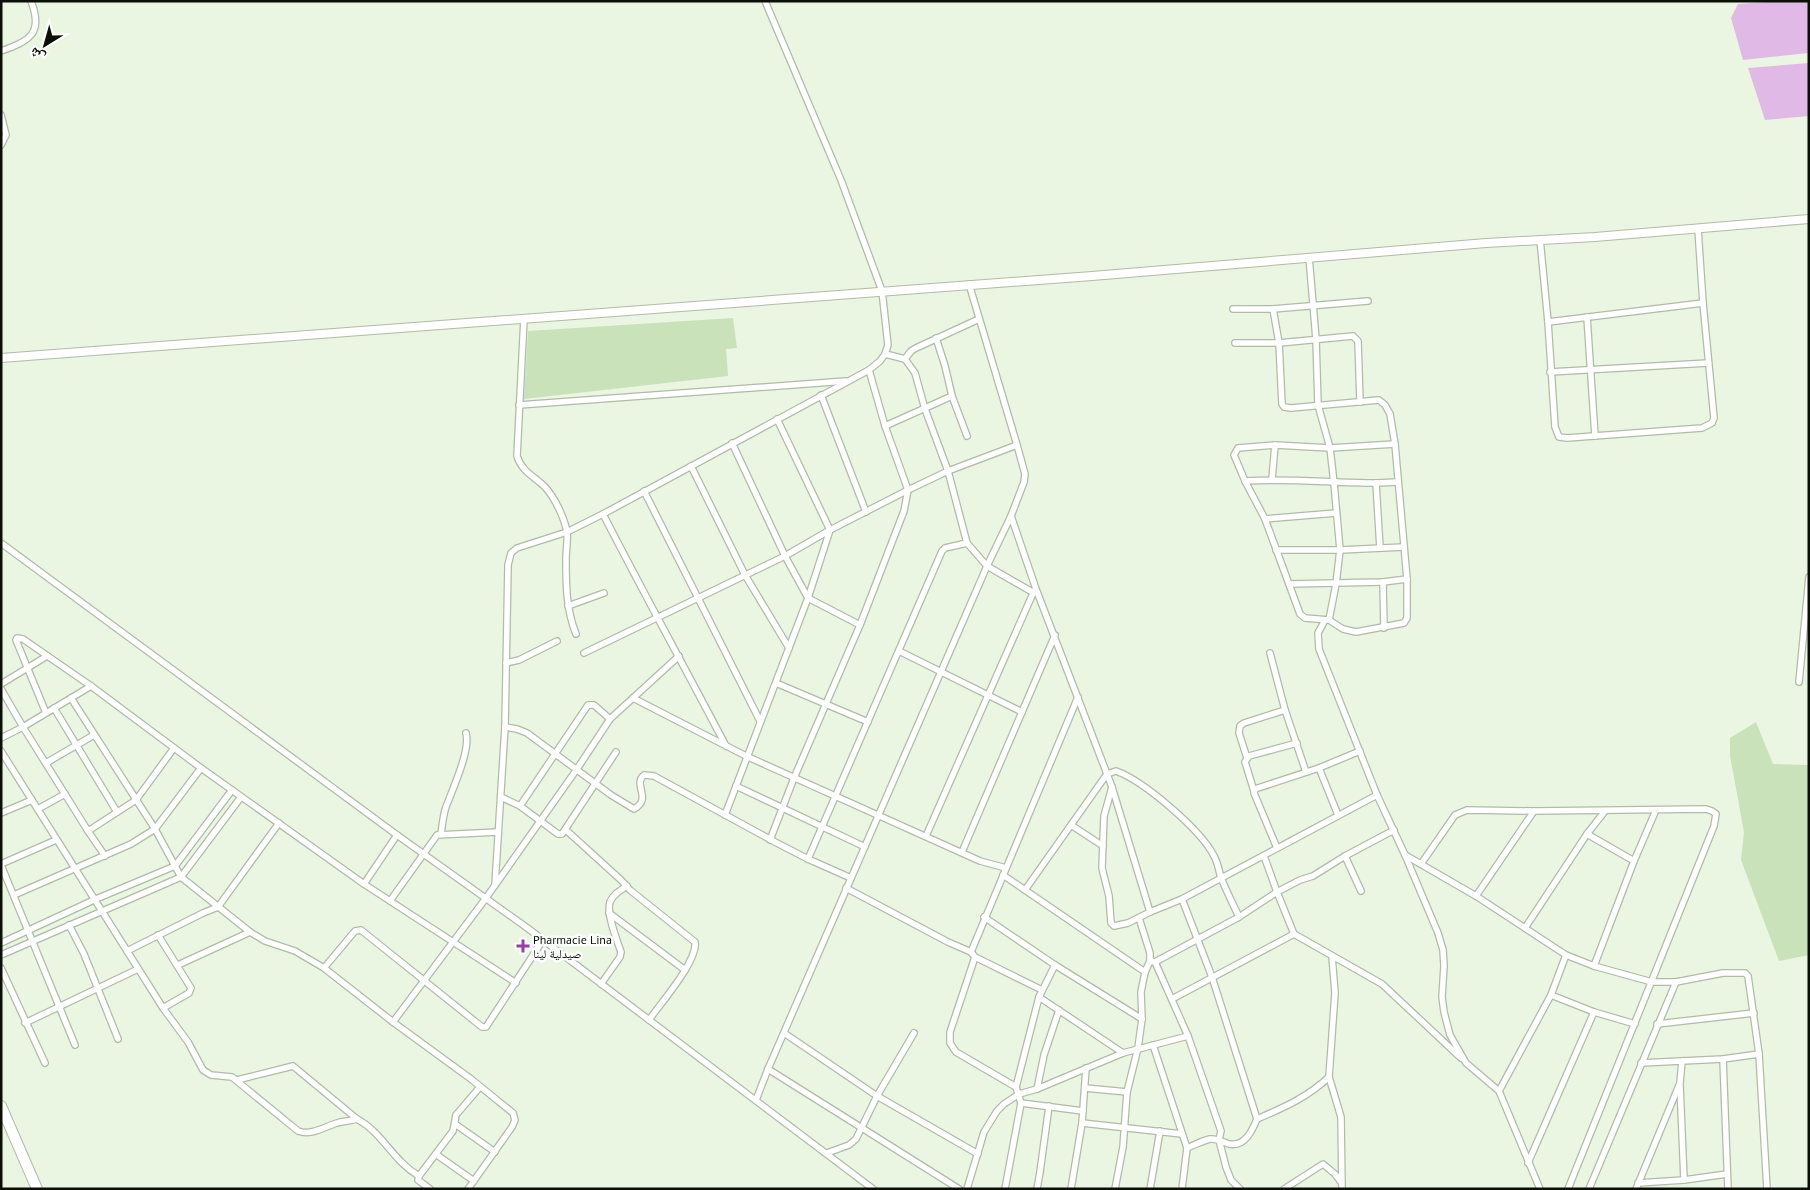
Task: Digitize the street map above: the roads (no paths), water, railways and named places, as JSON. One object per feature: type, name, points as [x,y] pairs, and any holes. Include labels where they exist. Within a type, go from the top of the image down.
[{"type":"highway","points":[[1,1106],[37,1189]]},
{"type":"street","points":[[1,51],[23,43],[34,32],[36,26],[31,1]]},
{"type":"street","points":[[495,886],[505,727],[508,564],[511,553],[517,548],[567,532],[869,370],[880,361],[888,345],[882,291],[840,180],[765,1]]},
{"type":"street","points":[[1,115],[6,135],[1,145]]},
{"type":"street","points":[[1,358],[1092,276],[1309,257],[1806,221]]},
{"type":"street","points":[[1540,240],[1548,322],[1550,372],[1557,435],[1567,438],[1710,426],[1714,418],[1698,229]]},
{"type":"street","points":[[1309,257],[1316,340],[1318,405],[1330,448],[1340,550],[1336,584],[1327,620],[1318,633],[1319,649],[1377,795],[1438,933],[1443,950],[1442,997],[1444,1012],[1450,1035],[1466,1063]]},
{"type":"street","points":[[756,1100],[846,888],[987,566],[1011,516],[1024,482],[1025,474],[1017,445],[969,284]]},
{"type":"street","points":[[1233,310],[1273,309],[1368,300]]},
{"type":"street","points":[[1548,322],[1703,303]]},
{"type":"street","points":[[1273,309],[1279,343],[1282,404],[1287,408],[1379,400],[1385,405],[1390,414],[1395,444],[1407,579],[1407,620],[1404,623],[1384,628],[1349,632],[1327,620],[1305,618],[1300,614],[1265,519],[1245,481],[1234,455],[1235,452],[1238,448],[1275,445],[1330,448],[1395,444]]},
{"type":"street","points":[[1587,317],[1595,436]]},
{"type":"street","points":[[524,318],[517,456],[526,473],[544,486],[557,504],[567,532],[566,592],[576,634]]},
{"type":"street","points":[[905,359],[911,351],[979,319]]},
{"type":"street","points":[[1235,343],[1279,343],[1353,336],[1358,341],[1360,402]]},
{"type":"street","points":[[936,338],[952,396],[967,436]]},
{"type":"street","points":[[885,354],[905,359],[914,373],[948,471],[967,543],[987,566],[1035,591]]},
{"type":"street","points":[[1550,372],[1591,371],[1708,362]]},
{"type":"street","points":[[770,840],[794,778],[860,625],[902,518],[908,490],[885,426],[869,370]]},
{"type":"street","points":[[519,405],[848,381]]},
{"type":"street","points":[[821,395],[866,512]]},
{"type":"street","points":[[885,426],[952,396]]},
{"type":"street","points":[[725,815],[808,598],[830,530],[777,419]]},
{"type":"street","points":[[732,444],[785,556],[808,598],[860,625]]},
{"type":"street","points":[[584,653],[785,556],[830,530],[908,490],[948,471],[1017,445]]},
{"type":"street","points":[[1272,479],[1275,445]]},
{"type":"street","points":[[691,466],[745,574],[789,648]]},
{"type":"street","points":[[1245,481],[1272,479],[1334,483],[1398,482]]},
{"type":"street","points":[[1376,483],[1380,548]]},
{"type":"street","points":[[644,491],[760,721]]},
{"type":"street","points":[[1265,519],[1336,513]]},
{"type":"street","points":[[602,514],[726,746]]},
{"type":"street","points":[[1011,516],[1035,591],[1055,635],[1112,787],[1150,912]]},
{"type":"street","points":[[1,543],[397,835],[543,940],[873,1189]]},
{"type":"street","points":[[808,859],[942,551],[945,548],[967,543]]},
{"type":"street","points":[[1276,550],[1404,547]]},
{"type":"street","points":[[1799,682],[1809,576]]},
{"type":"street","points":[[1289,584],[1336,584],[1407,579]]},
{"type":"street","points":[[1383,582],[1384,628]]},
{"type":"street","points":[[926,836],[1035,591]]},
{"type":"street","points":[[568,606],[604,593]]},
{"type":"street","points":[[962,852],[1055,635]]},
{"type":"street","points":[[46,713],[16,640],[17,638],[22,639],[91,686],[200,768],[364,884],[516,983]]},
{"type":"street","points":[[506,663],[519,660],[557,641]]},
{"type":"street","points":[[899,651],[1022,712]]},
{"type":"street","points":[[1270,653],[1285,710],[1306,772]]},
{"type":"street","points":[[1,684],[47,656]]},
{"type":"street","points":[[393,1022],[495,886],[610,719],[678,656]]},
{"type":"street","points":[[776,683],[868,722]]},
{"type":"street","points":[[1,738],[91,686]]},
{"type":"street","points":[[1,689],[105,856]]},
{"type":"street","points":[[1005,1189],[1021,1102],[1019,1094],[1016,1088],[956,1052],[950,1043],[950,1032],[984,917],[1078,696]]},
{"type":"street","points":[[71,698],[155,829],[181,877],[265,942],[296,950],[324,968],[515,1116],[512,1127],[468,1189]]},
{"type":"street","points":[[633,698],[746,756],[1004,871],[1024,890],[1145,972]]},
{"type":"street","points":[[520,806],[588,705],[594,705],[610,719]]},
{"type":"street","points":[[54,708],[117,812]]},
{"type":"street","points":[[1247,758],[1239,733],[1240,726],[1285,710]]},
{"type":"street","points":[[505,727],[522,730],[634,809],[642,799],[639,780],[644,775],[648,775],[660,779],[770,840],[851,878]]},
{"type":"street","points":[[441,834],[446,809],[453,793],[463,758],[467,738],[466,733]]},
{"type":"street","points":[[46,763],[94,735]]},
{"type":"street","points":[[1277,848],[1254,791],[1245,762],[1251,754],[1297,743]]},
{"type":"street","points":[[88,831],[136,800],[174,748]]},
{"type":"street","points":[[1,751],[163,1008],[188,1042],[203,1070],[211,1075],[229,1076],[237,1080],[302,1133],[309,1133],[337,1123],[357,1119]]},
{"type":"street","points":[[1254,791],[1258,787],[1319,768],[1360,751]]},
{"type":"street","points":[[501,797],[520,806],[558,834],[562,834],[616,752]]},
{"type":"street","points":[[14,895],[131,844],[155,829],[200,768]]},
{"type":"street","points":[[1319,768],[1338,815]]},
{"type":"street","points":[[1024,890],[1107,774],[1116,771],[1136,781],[1185,822],[1202,839],[1214,856],[1221,878],[1239,917]]},
{"type":"street","points":[[736,786],[865,846]]},
{"type":"street","points":[[1112,787],[1104,816],[1102,868],[1109,896],[1111,923],[1114,926],[1139,918],[1182,899],[1377,795]]},
{"type":"street","points":[[1,943],[96,899],[175,866],[232,790]]},
{"type":"street","points":[[38,809],[65,794]]},
{"type":"street","points":[[1,955],[181,877],[241,797]]},
{"type":"street","points":[[1,813],[32,800]]},
{"type":"street","points":[[1421,864],[1452,819],[1460,811],[1534,812],[1706,809],[1714,812],[1716,817],[1652,982],[1568,1189]]},
{"type":"street","points":[[1594,966],[1634,861],[1656,810]]},
{"type":"street","points":[[1525,928],[1604,811]]},
{"type":"street","points":[[1476,896],[1534,812]]},
{"type":"street","points":[[127,951],[218,907],[279,823]]},
{"type":"street","points":[[1071,825],[1103,846]]},
{"type":"street","points":[[566,830],[636,895],[695,942],[695,951],[685,970],[649,1020]]},
{"type":"street","points":[[1115,1189],[1123,1147],[1127,1092],[1138,1048],[1142,1019],[1141,992],[1145,972],[1152,962],[1239,917],[1277,892],[1300,880],[1313,876],[1344,856],[1394,830]]},
{"type":"street","points":[[390,900],[433,839],[441,834],[498,832]]},
{"type":"street","points":[[1587,834],[1634,861]]},
{"type":"street","points":[[364,884],[397,835]]},
{"type":"street","points":[[56,840],[1,864],[3,874],[14,895],[76,1045]]},
{"type":"street","points":[[1405,855],[1476,896],[1566,955],[1594,966],[1652,982],[1676,982],[1723,973],[1745,973],[1748,976],[1759,1054],[1767,1189]]},
{"type":"street","points":[[1264,856],[1294,934],[1382,984],[1466,1063],[1499,1091],[1540,1189]]},
{"type":"street","points":[[1344,856],[1361,890]]},
{"type":"street","points":[[601,984],[621,952],[609,913],[612,899],[627,886]]},
{"type":"street","points":[[846,888],[1042,990]]},
{"type":"street","points":[[1182,899],[1196,940],[1212,977],[1257,1119]]},
{"type":"street","points":[[609,913],[685,970]]},
{"type":"street","points":[[984,917],[1142,1019]]},
{"type":"street","points":[[1139,918],[1152,962],[1172,999],[1188,1036],[1221,1131],[1220,1140],[1231,1180],[1240,1189]]},
{"type":"street","points":[[69,925],[84,954],[96,989],[118,1039]]},
{"type":"street","points":[[324,968],[357,930],[361,930],[483,1028],[488,1026],[543,940]]},
{"type":"street","points":[[178,965],[250,932]]},
{"type":"street","points":[[1172,999],[1294,934]]},
{"type":"street","points":[[158,935],[191,985],[191,991],[163,1008]]},
{"type":"street","points":[[1499,1091],[1550,994],[1566,955]]},
{"type":"street","points":[[1332,956],[1335,993],[1329,1076],[1341,1116],[1342,1186]]},
{"type":"street","points":[[1016,1088],[1039,997],[1055,964]]},
{"type":"street","points":[[1,968],[45,1063]]},
{"type":"street","points":[[25,1023],[138,969]]},
{"type":"street","points":[[1589,1189],[1676,982]]},
{"type":"street","points":[[1550,994],[1594,1012],[1635,1024]]},
{"type":"street","points":[[1039,997],[1123,1052]]},
{"type":"street","points":[[1037,1089],[1044,1055],[1059,1010]]},
{"type":"street","points":[[1528,1163],[1594,1012]]},
{"type":"street","points":[[1657,1024],[1754,1013]]},
{"type":"street","points":[[784,1033],[877,1096],[978,1154]]},
{"type":"street","points":[[827,1153],[853,1143],[863,1127],[877,1096],[914,1033]]},
{"type":"street","points":[[966,1189],[984,1132],[990,1120],[1004,1104],[1019,1094],[1037,1089],[1123,1052],[1188,1036]]},
{"type":"street","points":[[1153,1045],[1187,1148],[1182,1189]]},
{"type":"street","points":[[1641,1063],[1723,1059],[1759,1054]]},
{"type":"street","points":[[1723,1059],[1728,1189]]},
{"type":"street","points":[[1682,1061],[1680,1083],[1684,1180]]},
{"type":"street","points":[[237,1080],[293,1066],[357,1119],[371,1128],[404,1166],[419,1176]]},
{"type":"street","points":[[1071,1189],[1082,1123],[1086,1068]]},
{"type":"street","points":[[768,1069],[959,1189]]},
{"type":"street","points":[[1187,1148],[1206,1140],[1220,1140],[1228,1144],[1240,1143],[1251,1132],[1257,1119],[1300,1099],[1318,1087],[1329,1076]]},
{"type":"street","points":[[1680,1083],[1637,1186],[1727,1174]]},
{"type":"street","points":[[430,1189],[418,1180],[419,1176],[437,1155],[453,1131],[456,1115],[480,1087]]},
{"type":"street","points":[[1085,1088],[1127,1092]]},
{"type":"street","points":[[1021,1102],[1083,1111]]},
{"type":"street","points":[[1037,1189],[1049,1106]]},
{"type":"street","points":[[1082,1123],[1125,1126],[1182,1134]]},
{"type":"street","points":[[455,1124],[495,1152]]},
{"type":"street","points":[[1150,1189],[1160,1131]]},
{"type":"street","points":[[437,1155],[474,1181]]},
{"type":"street","points":[[1284,1189],[1323,1164],[1335,1174],[1342,1186]]},
{"type":"street","points":[[1227,1189],[1231,1180]]},
{"type":"place","name":"Pharmacie Lina صيدلية لينا","points":[[523,946]]}]
